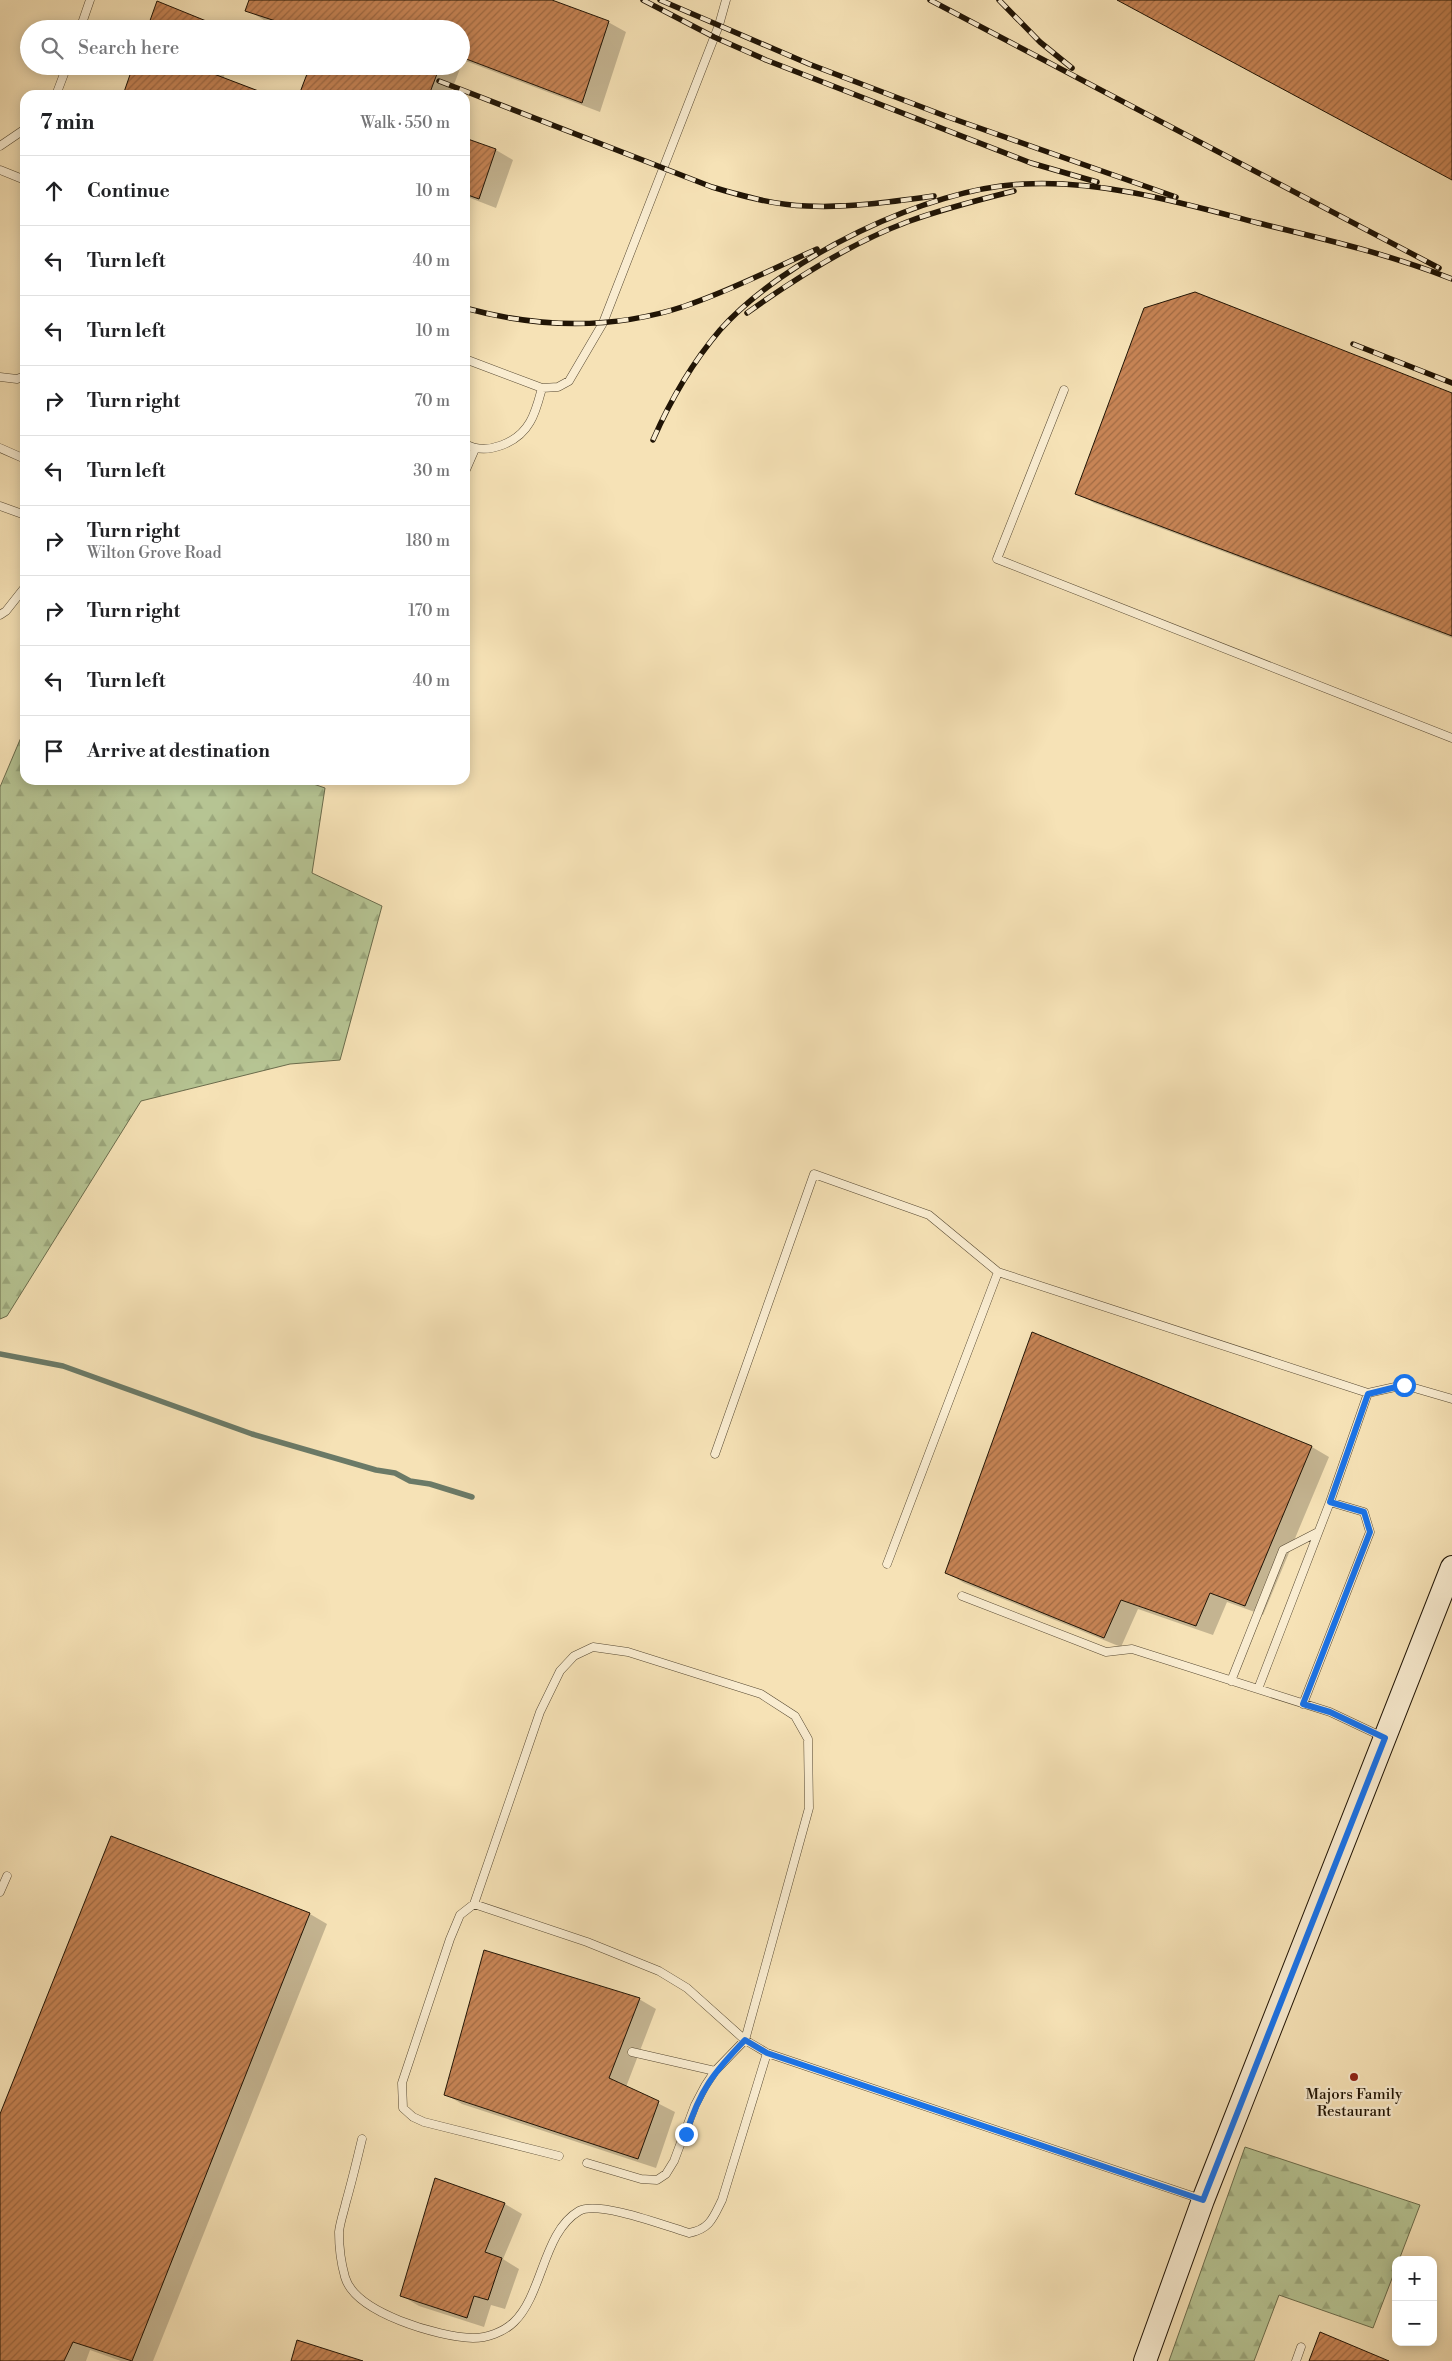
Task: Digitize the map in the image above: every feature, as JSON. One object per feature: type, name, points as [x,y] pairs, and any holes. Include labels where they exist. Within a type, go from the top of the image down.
[{"type":"main road","points":[[1145,2361],[1203,2200],[1452,1567]]},
{"type":"lane","points":[[83,20],[90,0]]},
{"type":"lane","points":[[470,361],[542,388],[558,386],[569,381],[603,323],[716,31],[726,0]]},
{"type":"lane","points":[[58,90],[64,75]]},
{"type":"lane","points":[[0,146],[20,132]]},
{"type":"lane","points":[[0,170],[20,176]]},
{"type":"lane","points":[[0,377],[20,378]]},
{"type":"lane","points":[[470,447],[475,450],[506,444],[520,434],[530,422],[542,388]]},
{"type":"lane","points":[[1064,390],[997,559],[1452,738]]},
{"type":"lane","points":[[0,448],[20,457]]},
{"type":"lane","points":[[470,461],[475,450]]},
{"type":"lane","points":[[0,506],[20,513]]},
{"type":"lane","points":[[0,615],[6,611],[20,593]]},
{"type":"lane","points":[[715,1454],[814,1174],[929,1216],[998,1272],[1368,1394],[1404,1385],[1452,1399]]},
{"type":"lane","points":[[888,1564],[998,1272]]},
{"type":"lane","points":[[1258,1689],[1330,1502],[1368,1394]]},
{"type":"lane","points":[[1303,1704],[1370,1532],[1364,1512],[1330,1502]]},
{"type":"lane","points":[[1231,1681],[1283,1550],[1318,1532]]},
{"type":"lane","points":[[962,1596],[1106,1652],[1132,1649],[1330,1712],[1385,1738]]},
{"type":"lane","points":[[559,2156],[424,2122],[412,2117],[403,2108],[402,2083],[450,1939],[460,1914],[474,1904],[540,1712],[560,1670],[574,1656],[593,1647],[628,1652],[761,1694],[795,1716],[808,1739],[809,1808],[745,2040],[715,2071],[695,2105],[686,2134],[666,2174],[657,2180],[641,2179],[587,2163]]},
{"type":"lane","points":[[0,1892],[7,1876]]},
{"type":"lane","points":[[474,1904],[587,1942],[659,1971],[687,1988],[745,2040],[767,2053],[1203,2200]]},
{"type":"lane","points":[[632,2052],[715,2071]]},
{"type":"lane","points":[[362,2139],[339,2230],[345,2279],[354,2294],[372,2308],[423,2329],[473,2338],[487,2336],[499,2332],[514,2322],[525,2307],[554,2242],[566,2222],[580,2210],[602,2207],[689,2232],[702,2230],[707,2225],[722,2200],[767,2053]]},
{"type":"lane","points":[[1296,2361],[1301,2347]]},
{"type":"green space","points":[[20,740],[20,785],[316,785],[325,788],[312,873],[382,906],[340,1060],[290,1064],[141,1101],[7,1316],[0,1319],[0,787]]},
{"type":"green space","points":[[1245,2147],[1420,2205],[1401,2256],[1392,2256],[1392,2278],[1373,2328],[1279,2295],[1254,2361],[1169,2361]]},
{"type":"building","points":[[249,0],[552,0],[609,21],[582,103],[470,60],[470,20],[272,20],[245,11]]},
{"type":"building","points":[[1117,0],[1452,0],[1452,180]]},
{"type":"building","points":[[157,1],[204,20],[150,20]]},
{"type":"building","points":[[130,75],[216,75],[256,90],[125,90]]},
{"type":"building","points":[[307,75],[437,75],[431,90],[301,90]]},
{"type":"building","points":[[470,140],[496,149],[479,199],[470,196]]},
{"type":"building","points":[[1195,292],[1452,393],[1452,636],[1075,494],[1144,308]]},
{"type":"building","points":[[1032,1332],[1312,1446],[1245,1606],[1210,1593],[1196,1626],[1121,1600],[1104,1638],[945,1573]]},
{"type":"building","points":[[111,1836],[310,1913],[132,2361],[73,2342],[64,2361],[0,2361],[0,2114]]},
{"type":"building","points":[[484,1950],[640,1998],[609,2078],[659,2101],[638,2159],[444,2095]]},
{"type":"building","points":[[435,2178],[505,2203],[485,2252],[502,2258],[488,2300],[474,2296],[467,2318],[400,2296]]},
{"type":"building","points":[[1320,2332],[1389,2361],[1309,2361]]},
{"type":"building","points":[[297,2340],[363,2361],[291,2361]]},
{"type":"waterway","points":[[0,1354],[63,1366],[252,1434],[376,1470],[395,1473],[410,1481],[430,1484],[472,1497]]},
{"type":"railway","points":[[643,0],[714,37],[766,60],[1031,163],[1097,182]]},
{"type":"railway","points":[[660,0],[809,64],[948,117],[1176,197]]},
{"type":"railway","points":[[930,0],[1439,268]]},
{"type":"railway","points":[[999,0],[1040,42],[1072,68]]},
{"type":"railway","points":[[439,81],[462,90]]},
{"type":"railway","points":[[470,93],[712,187],[759,200],[795,205],[839,206],[934,196]]},
{"type":"railway","points":[[653,440],[682,383],[720,330],[747,303],[781,277],[819,253],[902,213],[945,198],[986,188],[1024,184],[1054,184],[1113,189],[1200,208],[1356,248],[1452,279]]},
{"type":"railway","points":[[747,313],[824,262],[865,240],[933,213],[1014,191]]},
{"type":"railway","points":[[470,309],[520,319],[575,324],[631,319],[658,314],[702,300],[817,249]]},
{"type":"railway","points":[[1353,344],[1452,383]]},
{"type":"place","name":"Majors Family Restaurant","points":[[1354,2077]]},
{"type":"route","points":[[686,2134],[695,2105],[705,2086],[715,2071],[745,2040],[767,2053],[1203,2200],[1385,1738],[1330,1712],[1303,1704],[1370,1532],[1364,1512],[1330,1502],[1368,1394],[1404,1385]]}]
